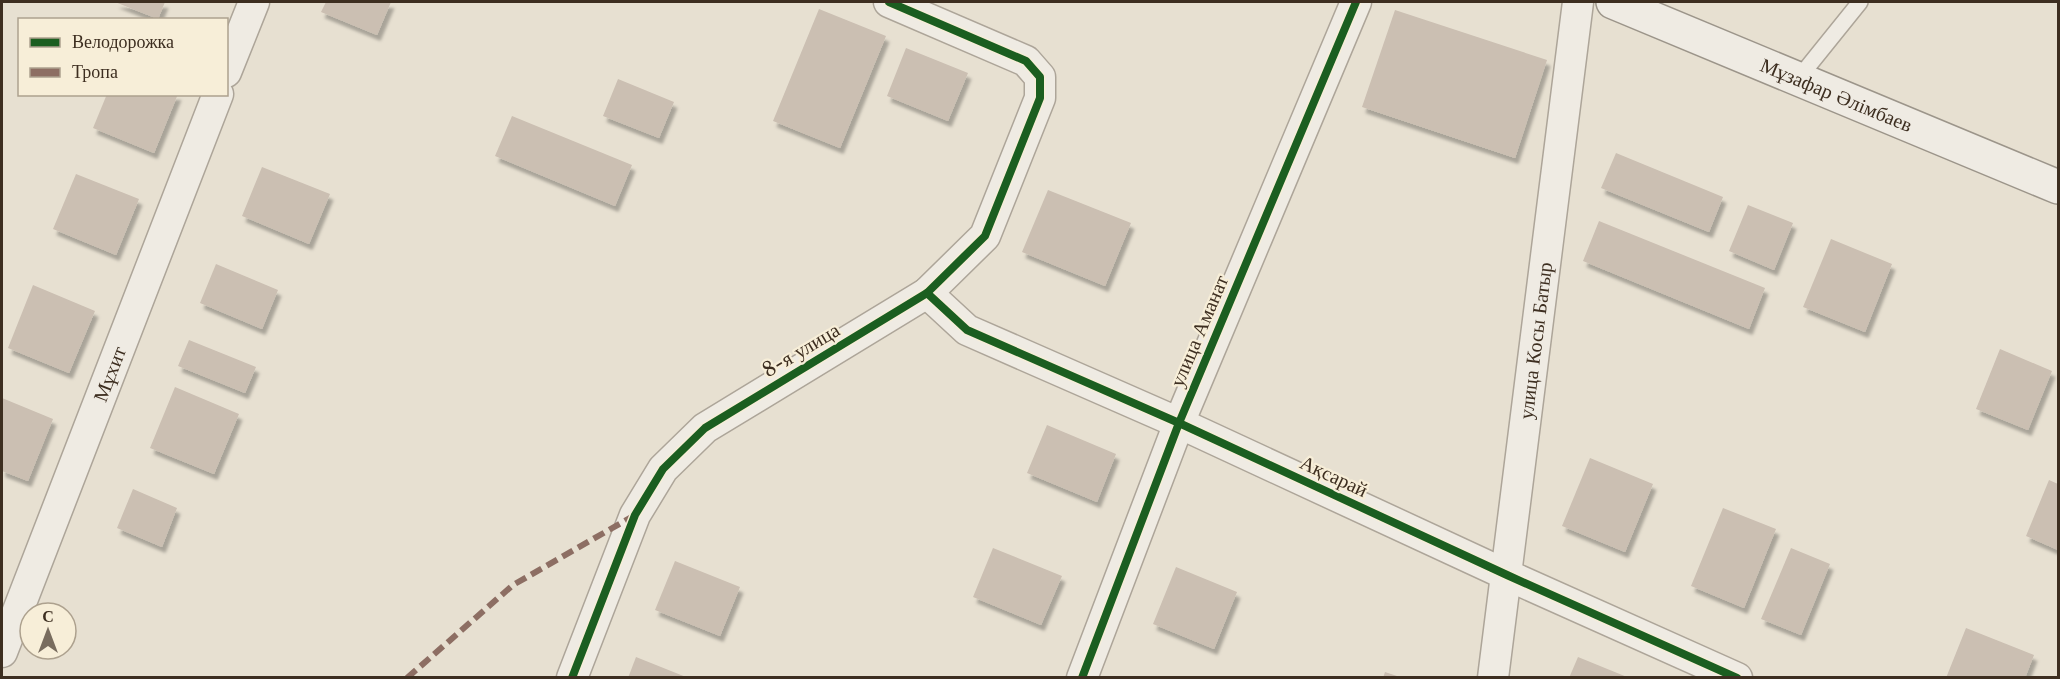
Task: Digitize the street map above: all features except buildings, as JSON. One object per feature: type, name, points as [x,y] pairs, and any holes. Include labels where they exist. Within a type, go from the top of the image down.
[{"type":"street","points":[[228,67],[254,2]]},
{"type":"street","name":"8-я улица","points":[[572,678],[635,515],[663,469],[705,428],[927,293],[985,236],[1040,98],[1040,77],[1026,61],[889,2]]},
{"type":"street","name":"улица Аманат","points":[[1082,678],[1179,423],[1356,2]]},
{"type":"street","name":"улица Косы Батыр","points":[[1493,678],[1578,2]]},
{"type":"street","name":"Мұзафар Әлімбаев","points":[[1612,2],[2058,187]]},
{"type":"street","name":"Мұхит","points":[[2,652],[217,96]]},
{"type":"street","name":"Ақсарай","points":[[927,293],[967,330],[1179,423],[1737,678]]},
{"type":"lane","points":[[1798,79],[1860,2]]},
{"type":"marked path","points":[[407,678],[513,585],[635,515]]},
{"type":"cycle path","points":[[572,678],[635,515],[663,469],[705,428],[927,293],[985,236],[1040,98],[1040,77],[1026,61],[889,2]]},
{"type":"cycle path","points":[[1082,678],[1179,423],[1356,2]]},
{"type":"cycle path","points":[[927,293],[967,330],[1179,423],[1507,575],[1737,678]]}]
